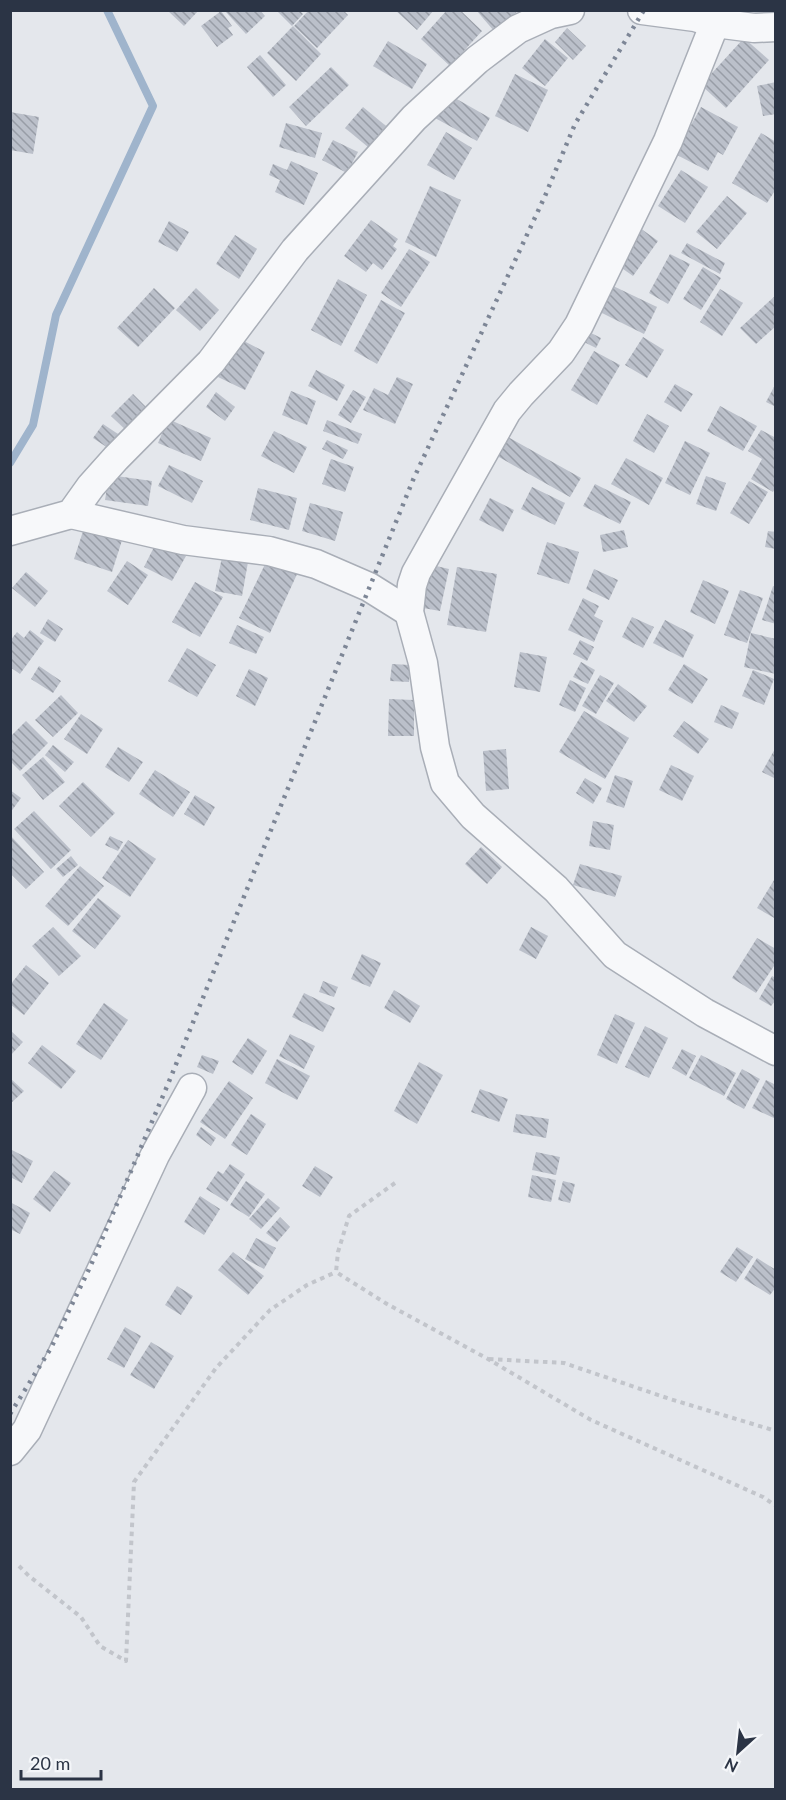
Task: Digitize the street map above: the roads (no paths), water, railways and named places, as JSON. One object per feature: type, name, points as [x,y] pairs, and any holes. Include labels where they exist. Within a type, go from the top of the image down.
[{"type":"street","points":[[71,514],[91,486],[116,458],[211,362],[295,249],[414,118],[477,60],[518,29],[550,14],[570,10]]},
{"type":"street","points":[[642,10],[695,16],[715,23],[754,28],[776,27]]},
{"type":"street","points":[[715,23],[668,141],[579,325],[561,352],[507,411],[416,573],[412,585],[409,612],[423,663],[435,747],[445,783],[473,816],[556,890],[615,955],[705,1013],[776,1051]]},
{"type":"street","points":[[10,531],[71,514],[183,540],[268,551],[316,564],[369,587],[409,612]]},
{"type":"street","points":[[10,1451],[27,1430],[155,1155],[192,1088]]},
{"type":"waterway","points":[[10,463],[33,425],[56,315],[153,106],[107,10]]},
{"type":"railway","points":[[10,1414],[51,1348],[91,1265],[168,1084],[413,480],[545,196],[575,124],[644,10]]}]
